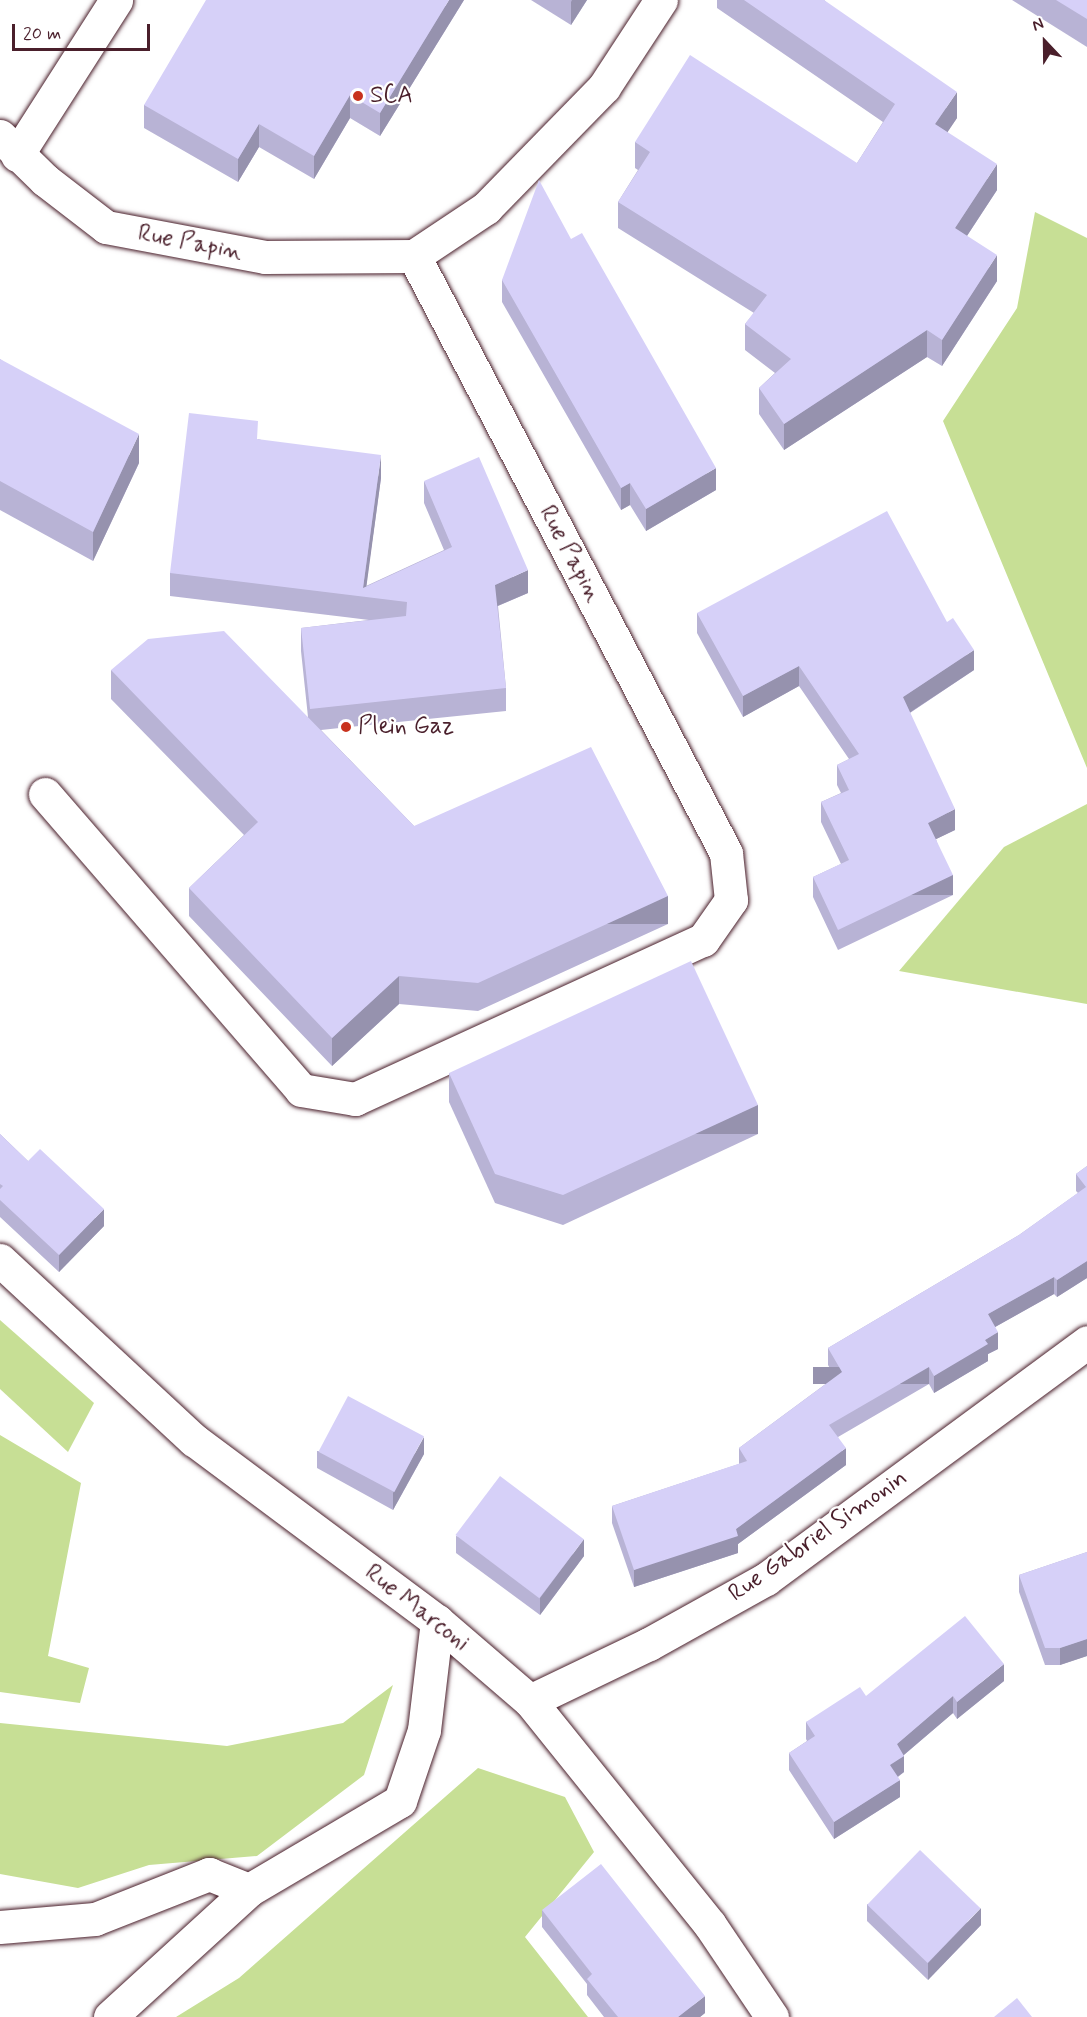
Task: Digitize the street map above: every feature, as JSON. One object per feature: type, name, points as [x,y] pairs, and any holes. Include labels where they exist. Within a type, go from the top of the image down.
[{"type":"street","points":[[9,146],[116,0]]},
{"type":"street","points":[[414,256],[486,208],[596,95],[661,0]]},
{"type":"street","name":"Rue Papin","points":[[9,146],[106,227],[265,256],[414,256],[726,853],[731,900],[703,940],[355,1099],[301,1090],[45,794]]},
{"type":"street","name":"Rue Marconi","points":[[0,1260],[194,1440],[437,1621],[530,1701],[710,1925],[772,2017]]},
{"type":"street","name":"Rue Gabriel Simonin","points":[[530,1701],[649,1644],[765,1579],[1087,1342]]},
{"type":"street","points":[[110,2017],[249,1890],[400,1801],[424,1730],[437,1621]]},
{"type":"street","points":[[0,1927],[95,1919],[208,1874],[249,1890]]},
{"type":"green space","points":[[1035,212],[1087,238],[1087,768],[943,421],[1017,308]]},
{"type":"green space","points":[[1087,804],[1087,1004],[899,971],[1004,847]]},
{"type":"green space","points":[[0,1320],[94,1403],[68,1452],[0,1389]]},
{"type":"green space","points":[[0,1435],[81,1483],[48,1656],[89,1668],[80,1703],[0,1692]]},
{"type":"green space","points":[[393,1685],[364,1775],[257,1856],[149,1865],[78,1888],[0,1874],[0,1723],[227,1746],[343,1723]]},
{"type":"green space","points":[[478,1768],[565,1797],[594,1852],[525,1937],[588,2017],[176,2017],[239,1978]]},
{"type":"building","points":[[206,0],[449,0],[380,113],[350,95],[314,156],[259,124],[238,159],[144,105]]},
{"type":"building","points":[[744,0],[824,0],[957,92],[935,124],[997,164],[955,228],[997,255],[942,340],[927,330],[784,424],[759,388],[791,359],[745,324],[767,295],[618,202],[650,152],[635,142],[690,55],[857,163],[895,104]]},
{"type":"building","points":[[1056,0],[1087,0],[1087,19]]},
{"type":"building","points":[[539,180],[571,239],[582,233],[716,468],[646,509],[630,483],[621,488],[502,280]]},
{"type":"building","points":[[0,359],[139,434],[93,532],[0,481]]},
{"type":"building","points":[[189,413],[258,421],[257,439],[381,455],[363,588],[452,547],[424,481],[479,457],[528,570],[495,585],[506,688],[310,709],[301,628],[406,616],[407,602],[170,573]]},
{"type":"building","points":[[887,511],[947,622],[953,618],[974,650],[903,697],[955,809],[928,823],[953,875],[838,930],[813,877],[849,860],[821,802],[849,790],[837,765],[859,754],[799,666],[743,696],[697,613]]},
{"type":"building","points":[[224,631],[414,826],[591,747],[668,896],[478,983],[399,976],[332,1038],[189,888],[258,822],[111,670],[148,639]]},
{"type":"building","points":[[691,961],[758,1105],[563,1195],[495,1174],[449,1073]]},
{"type":"building","points":[[0,1134],[28,1161],[40,1149],[104,1209],[59,1255],[0,1200],[0,1189],[3,1186],[0,1184]]},
{"type":"building","points":[[1087,1166],[1087,1261],[1057,1280],[1054,1277],[988,1314],[998,1332],[985,1340],[988,1344],[934,1376],[929,1367],[829,1425],[846,1448],[736,1529],[738,1536],[634,1570],[612,1506],[747,1461],[739,1448],[842,1372],[828,1348],[1019,1235],[1086,1187],[1076,1174]]},
{"type":"building","points":[[348,1396],[424,1436],[394,1492],[318,1452]]},
{"type":"building","points":[[500,1476],[584,1539],[539,1598],[455,1535]]},
{"type":"building","points":[[1087,1552],[1087,1639],[1060,1648],[1045,1648],[1019,1575]]},
{"type":"building","points":[[965,1616],[1004,1664],[957,1702],[953,1696],[897,1744],[904,1756],[890,1765],[900,1780],[834,1822],[789,1753],[815,1736],[806,1722],[860,1687],[866,1696]]},
{"type":"building","points":[[920,1850],[980,1908],[928,1963],[867,1905]]},
{"type":"building","points":[[601,1864],[705,1996],[678,2017],[618,2017],[587,1979],[592,1974],[542,1910]]},
{"type":"building","points":[[1017,1998],[1032,2017],[994,2017]]},
{"type":"place","name":"SCA","points":[[358,96]]},
{"type":"place","name":"Plein Gaz","points":[[346,727]]}]
